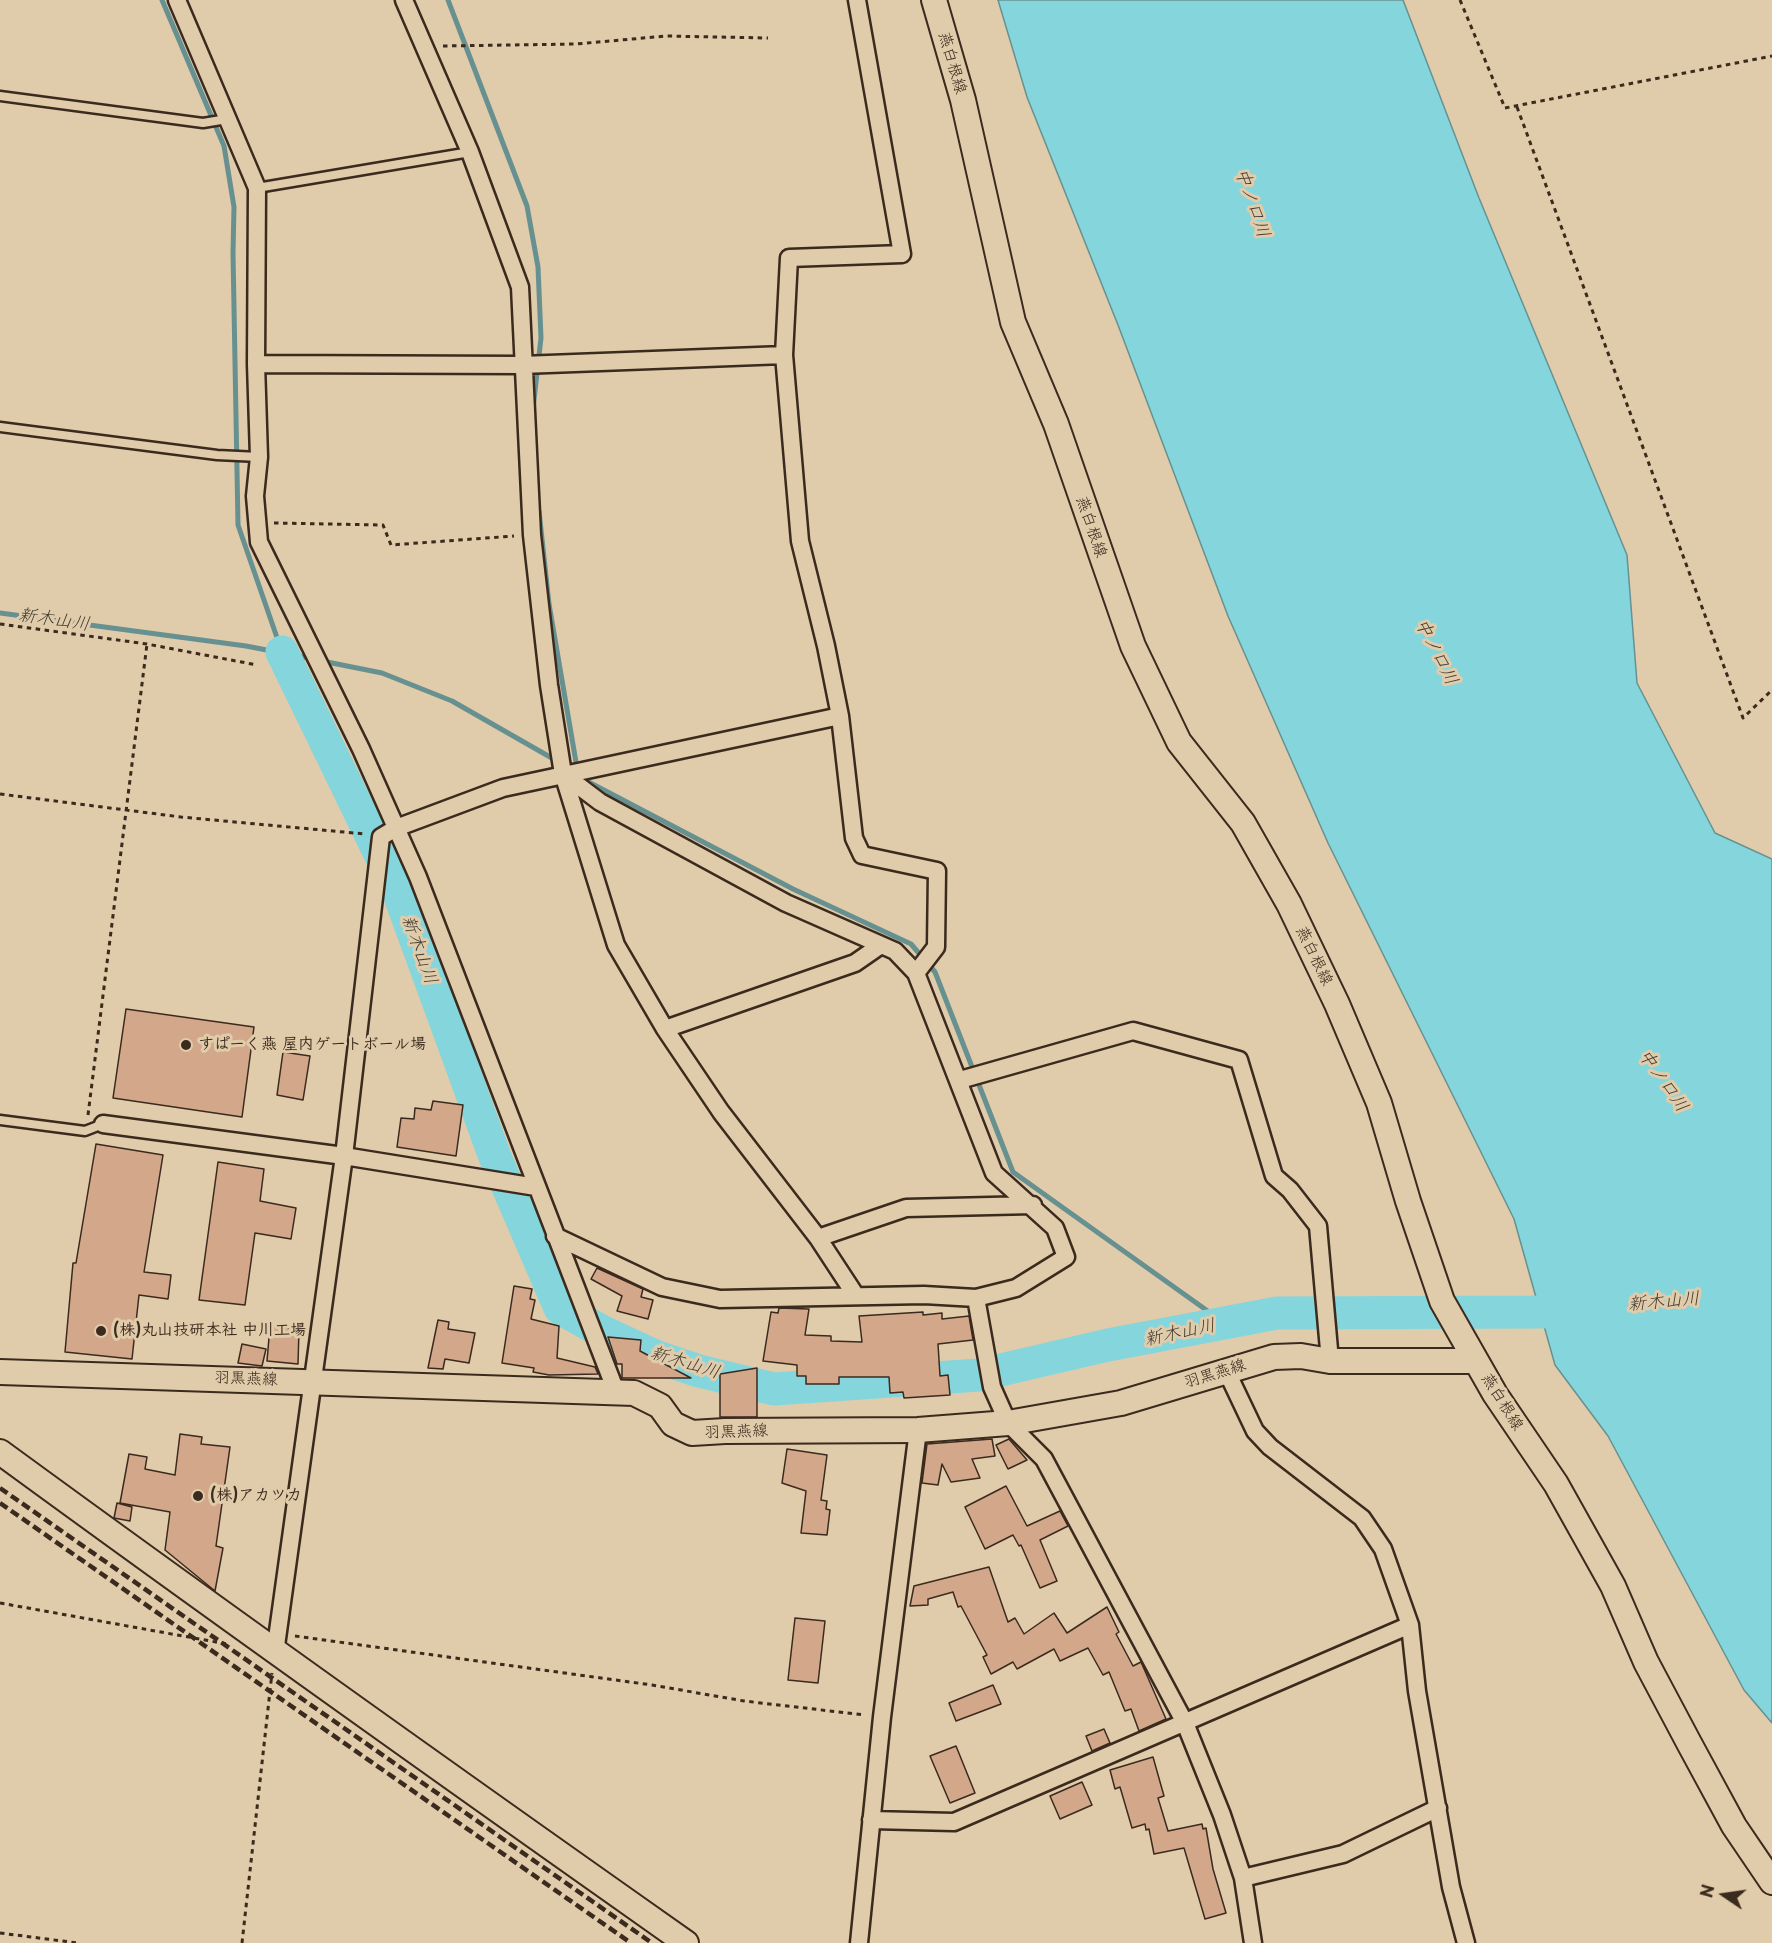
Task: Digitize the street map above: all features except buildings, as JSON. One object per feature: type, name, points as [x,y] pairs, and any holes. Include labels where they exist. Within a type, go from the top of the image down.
[{"type":"main road","name":"燕白根線","points":[[934,0],[963,100],[1013,322],[1056,424],[1133,646],[1179,742],[1242,824],[1289,904],[1337,1004],[1379,1104],[1408,1202],[1442,1301],[1476,1361],[1556,1484],[1613,1586],[1646,1662],[1734,1826],[1772,1882]]},
{"type":"main road","name":"羽黒燕線","points":[[0,1372],[634,1393],[660,1406],[674,1424],[692,1433],[918,1430],[1008,1423],[1121,1403],[1274,1357],[1301,1356],[1330,1361],[1476,1361]]},
{"type":"main road","points":[[0,1452],[277,1643],[426,1760],[686,1943]]},
{"type":"street","points":[[177,0],[257,188],[256,364],[259,457],[255,496],[259,542],[322,667],[388,832],[418,877],[617,1394]]},
{"type":"street","points":[[404,0],[470,152],[520,287],[532,535],[549,685],[563,774],[616,945],[665,1029],[721,1112],[818,1238],[856,1296]]},
{"type":"street","points":[[857,0],[902,254],[789,258],[784,355],[800,541],[826,646],[840,716],[854,838],[862,855],[937,871],[936,947],[916,973]]},
{"type":"street","points":[[256,364],[522,365],[784,355]]},
{"type":"street","points":[[388,832],[503,788],[840,716]]},
{"type":"street","points":[[555,1236],[662,1287],[720,1299],[856,1296],[976,1298],[1016,1288],[1066,1257],[1055,1228],[1033,1205],[994,1173],[967,1108],[960,1080],[916,973],[895,951],[786,903],[600,802],[563,774]]},
{"type":"street","points":[[277,1643],[388,832]]},
{"type":"street","points":[[665,1029],[855,963],[881,945]]},
{"type":"street","points":[[960,1080],[1133,1031],[1239,1060],[1274,1176],[1290,1190],[1318,1226],[1330,1361]]},
{"type":"street","points":[[97,1126],[344,1156],[536,1187]]},
{"type":"street","points":[[818,1238],[906,1208],[1033,1205]]},
{"type":"street","points":[[976,1298],[992,1387],[1008,1423],[1044,1459],[1185,1723],[1222,1815],[1243,1878],[1253,1943]]},
{"type":"street","points":[[1226,1370],[1255,1431],[1270,1447],[1362,1518],[1383,1549],[1410,1625],[1417,1691],[1451,1887],[1466,1943]]},
{"type":"street","points":[[859,1943],[882,1717],[918,1430]]},
{"type":"street","points":[[871,1820],[954,1822],[1410,1625]]},
{"type":"street","points":[[1243,1878],[1343,1854],[1438,1808]]},
{"type":"lane","points":[[0,96],[203,123],[227,119]]},
{"type":"lane","points":[[257,188],[470,152]]},
{"type":"lane","points":[[0,427],[218,455],[259,457]]},
{"type":"lane","points":[[0,1120],[85,1131],[97,1126]]},
{"type":"path","points":[[1460,0],[1505,108],[1772,56]]},
{"type":"path","points":[[424,44],[484,47],[576,44],[666,36],[768,38]]},
{"type":"path","points":[[1517,107],[1743,718],[1772,690]]},
{"type":"path","points":[[257,523],[383,525],[391,545],[532,535]]},
{"type":"path","points":[[0,624],[147,644],[257,664]]},
{"type":"path","points":[[97,1126],[88,1114],[124,810],[147,644]]},
{"type":"path","points":[[0,794],[124,810],[388,832]]},
{"type":"path","points":[[0,1603],[228,1644]]},
{"type":"path","points":[[242,1943],[277,1643],[447,1659],[652,1685],[744,1701],[882,1717]]},
{"type":"path","points":[[0,1933],[78,1943]]},
{"type":"water","name":"中ノ口川","points":[[998,0],[1403,0],[1479,198],[1627,555],[1637,683],[1715,833],[1772,859],[1772,1723],[1744,1690],[1608,1436],[1555,1365],[1514,1219],[1328,843],[1228,616],[1118,325],[1027,97]]},
{"type":"waterway","points":[[162,0],[224,146],[234,207],[238,525],[282,652]]},
{"type":"waterway","points":[[448,0],[527,206],[538,267],[541,338],[533,409]]},
{"type":"waterway","points":[[539,511],[549,604],[577,768]]},
{"type":"waterway","name":"新木山川","points":[[0,613],[246,646],[313,659]]},
{"type":"waterway","name":"新木山川","points":[[282,652],[398,891],[495,1157],[560,1308],[601,1331],[657,1357],[699,1371],[774,1389],[979,1375],[1108,1345],[1277,1313],[1542,1312],[1585,1308]]},
{"type":"waterway","points":[[322,661],[382,673],[452,701],[557,761]]},
{"type":"waterway","points":[[579,777],[793,889],[911,944],[935,972],[1013,1172],[1223,1322]]},
{"type":"railway","points":[[0,1488],[652,1943]]},
{"type":"railway","points":[[0,1503],[631,1943]]},
{"type":"place","name":"すぱーく燕 屋内ゲートボール場","points":[[186,1045]]},
{"type":"place","name":"(株)丸山技研本社 中川工場","points":[[101,1331]]},
{"type":"place","name":"(株)アカツカ","points":[[198,1496]]}]
